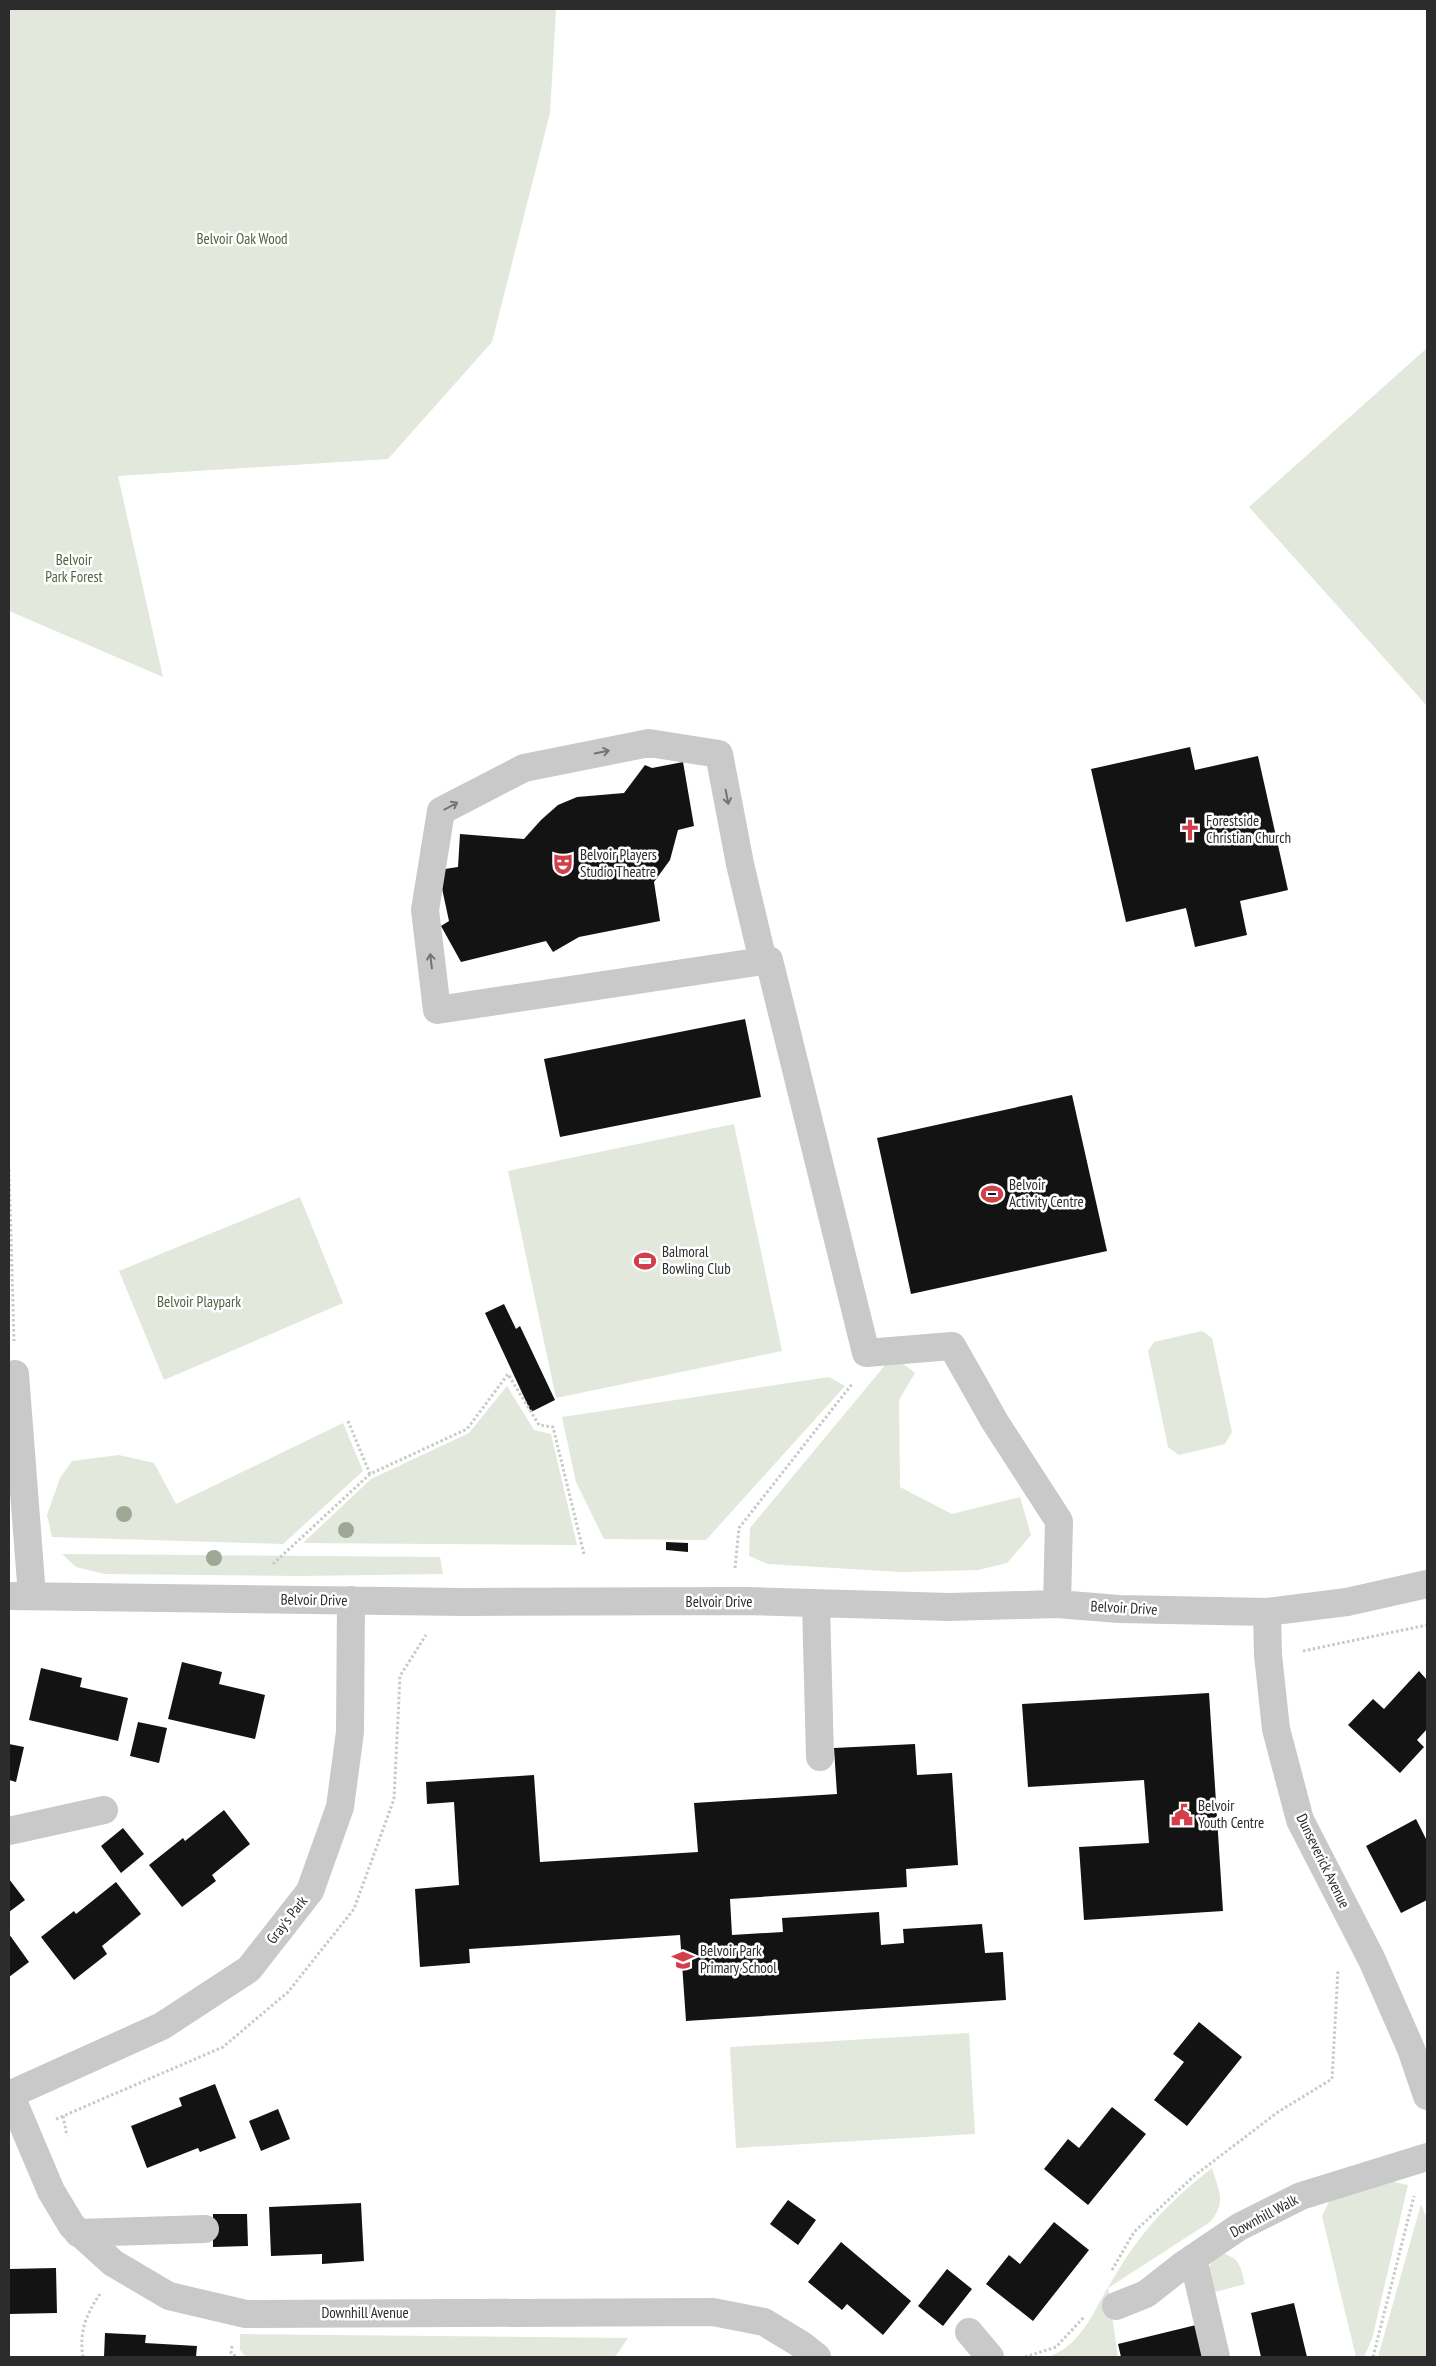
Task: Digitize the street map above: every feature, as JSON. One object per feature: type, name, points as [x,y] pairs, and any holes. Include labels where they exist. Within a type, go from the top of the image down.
[{"type":"street","points":[[763,961],[740,864],[719,754],[649,743],[524,768],[441,811],[425,910],[437,1010],[763,961],[769,960],[866,1353],[952,1346],[995,1422],[1059,1521],[1057,1604]]},
{"type":"street","points":[[15,1374],[21,1596]]},
{"type":"street","name":"Belvoir Drive","points":[[21,1596],[352,1600],[744,1601],[950,1607],[1057,1604],[1119,1609],[1267,1612],[1347,1602],[1427,1584]]},
{"type":"street","name":"Gray's Park","points":[[10,2094],[162,2026],[250,1969],[310,1891],[340,1806],[350,1732],[352,1600]]},
{"type":"street","points":[[816,1604],[820,1757]]},
{"type":"street","name":"Dunseverick Avenue","points":[[1267,1612],[1268,1655],[1276,1729],[1300,1820],[1363,1943],[1411,2049],[1427,2096]]},
{"type":"street","points":[[9,1832],[104,1810]]},
{"type":"street","name":"Downhill Avenue","points":[[10,2094],[51,2191],[72,2226],[118,2266],[169,2296],[246,2314],[713,2312],[764,2322],[802,2345],[817,2357]]},
{"type":"street","name":"Downhill Walk","points":[[1116,2306],[1146,2294],[1239,2226],[1302,2196],[1421,2159]]},
{"type":"street","points":[[78,2233],[205,2229]]},
{"type":"street","points":[[1193,2258],[1216,2357]]},
{"type":"street","points":[[969,2332],[990,2357]]},
{"type":"path","points":[[9,1169],[15,1374]]},
{"type":"path","points":[[734,1568],[739,1528],[877,1352]]},
{"type":"path","points":[[268,1569],[370,1474],[467,1429],[508,1374],[539,1425],[553,1427],[584,1554]]},
{"type":"path","points":[[348,1421],[370,1474]]},
{"type":"path","points":[[1268,1655],[1303,1651],[1427,1625]]},
{"type":"path","points":[[1301,1660],[1303,1651]]},
{"type":"path","points":[[1110,2274],[1134,2232],[1194,2176],[1278,2112],[1332,2079],[1338,1966],[1363,1943]]},
{"type":"path","points":[[63,2116],[67,2139]]},
{"type":"path","points":[[1373,2357],[1417,2188],[1421,2159]]},
{"type":"path","points":[[83,2357],[80,2340],[88,2311],[118,2266]]},
{"type":"path","points":[[1026,2357],[1056,2347],[1082,2322],[1086,2314]]},
{"type":"green space","name":"Belvoir Oak Wood","points":[[9,9],[556,9],[550,113],[492,342],[388,459],[118,476],[163,677],[9,611]]},
{"type":"green space","points":[[1427,348],[1427,706],[1249,507]]},
{"type":"green space","name":"Balmoral Bowling Club","points":[[734,1124],[782,1351],[556,1398],[508,1171]]},
{"type":"green space","name":"Belvoir Playpark","points":[[300,1197],[343,1303],[164,1380],[119,1271]]},
{"type":"green space","points":[[1202,1331],[1212,1338],[1232,1432],[1225,1444],[1179,1455],[1168,1447],[1148,1351],[1154,1342]]},
{"type":"green space","points":[[901,1362],[915,1373],[899,1400],[900,1487],[952,1514],[1020,1497],[1031,1535],[1007,1563],[978,1570],[901,1572],[768,1564],[749,1556],[750,1528],[886,1364]]},
{"type":"green space","points":[[829,1377],[845,1386],[706,1540],[604,1539],[576,1482],[562,1417]]},
{"type":"green space","points":[[507,1386],[534,1430],[551,1434],[577,1545],[303,1543],[371,1479],[469,1433]]},
{"type":"green space","points":[[343,1423],[363,1471],[283,1544],[52,1537],[47,1515],[60,1478],[72,1461],[119,1455],[154,1463],[176,1504]]},
{"type":"green space","points":[[62,1554],[440,1557],[443,1574],[298,1576],[105,1574],[76,1567]]},
{"type":"green space","points":[[969,2033],[975,2134],[736,2148],[730,2047]]},
{"type":"green space","points":[[1212,2168],[1219,2190],[1220,2202],[1210,2222],[1108,2288],[1118,2357],[1048,2357],[1068,2346],[1084,2329],[1111,2282],[1125,2260],[1152,2223],[1177,2198]]},
{"type":"green space","points":[[1390,2181],[1408,2185],[1372,2339],[1364,2357],[1356,2357],[1322,2216],[1329,2202],[1346,2192]]},
{"type":"green space","points":[[1421,2204],[1427,2219],[1427,2357],[1378,2357]]},
{"type":"green space","points":[[1225,2254],[1237,2262],[1245,2284],[1211,2293],[1209,2269],[1214,2259]]},
{"type":"green space","points":[[240,2334],[628,2338],[615,2357],[246,2357],[240,2350]]},
{"type":"building","name":"Forestside Christian Church","points":[[1190,747],[1195,770],[1258,756],[1288,890],[1240,901],[1247,935],[1195,947],[1186,908],[1126,922],[1091,769]]},
{"type":"building","name":"Belvoir Players Studio Theatre","points":[[683,762],[694,826],[678,830],[670,860],[654,882],[660,921],[579,937],[553,952],[546,941],[461,962],[441,926],[449,921],[438,870],[458,867],[460,834],[524,839],[558,805],[577,797],[624,793],[645,765],[652,768]]},
{"type":"building","points":[[745,1019],[761,1097],[560,1137],[544,1059]]},
{"type":"building","name":"Belvoir Activity Centre","points":[[1072,1095],[1107,1251],[911,1294],[877,1138]]},
{"type":"building","points":[[504,1304],[516,1329],[520,1326],[555,1400],[531,1412],[485,1313]]},
{"type":"building","points":[[666,1542],[688,1543],[688,1552],[666,1550]]},
{"type":"building","points":[[182,1662],[222,1672],[219,1684],[265,1695],[255,1739],[168,1719]]},
{"type":"building","points":[[41,1668],[82,1678],[80,1687],[128,1698],[118,1741],[29,1720]]},
{"type":"building","points":[[1419,1671],[1427,1680],[1427,1729],[1417,1740],[1424,1747],[1400,1773],[1348,1725],[1373,1699],[1384,1709]]},
{"type":"building","name":"Belvoir Youth Centre","points":[[1209,1693],[1223,1911],[1084,1920],[1079,1847],[1149,1843],[1144,1780],[1028,1787],[1022,1704]]},
{"type":"building","points":[[138,1722],[167,1728],[159,1763],[130,1756]]},
{"type":"building","points":[[9,1744],[24,1747],[16,1782],[9,1780]]},
{"type":"building","points":[[915,1744],[917,1775],[952,1773],[958,1865],[906,1869],[907,1887],[730,1899],[732,1935],[783,1932],[782,1918],[879,1912],[881,1945],[904,1943],[903,1929],[982,1924],[985,1953],[1003,1952],[1006,2000],[686,2021],[680,1935],[469,1949],[470,1963],[420,1967],[415,1889],[459,1885],[454,1802],[427,1804],[426,1782],[534,1775],[540,1862],[698,1852],[694,1803],[837,1794],[834,1748]]},
{"type":"building","points":[[224,1810],[250,1844],[212,1875],[216,1881],[182,1907],[149,1865],[183,1838],[185,1841]]},
{"type":"building","points":[[1416,1819],[1427,1841],[1427,1900],[1401,1913],[1366,1846]]},
{"type":"building","points":[[123,1828],[144,1854],[121,1873],[101,1846]]},
{"type":"building","points":[[9,1879],[25,1900],[9,1912]]},
{"type":"building","points":[[116,1882],[141,1914],[102,1946],[107,1954],[74,1980],[41,1937],[74,1911],[76,1914]]},
{"type":"building","points":[[9,1934],[29,1962],[9,1977]]},
{"type":"building","points":[[1199,2022],[1242,2057],[1187,2126],[1154,2100],[1184,2062],[1173,2054]]},
{"type":"building","points":[[215,2084],[236,2138],[200,2152],[198,2148],[147,2168],[131,2126],[182,2106],[179,2098]]},
{"type":"building","points":[[1112,2107],[1146,2134],[1088,2205],[1044,2169],[1068,2139],[1079,2148]]},
{"type":"building","points":[[278,2109],[290,2139],[261,2151],[249,2121]]},
{"type":"building","points":[[788,2200],[816,2220],[798,2245],[770,2224]]},
{"type":"building","points":[[361,2203],[364,2261],[322,2264],[322,2254],[271,2256],[269,2207]]},
{"type":"building","points":[[213,2214],[247,2214],[248,2246],[213,2247]]},
{"type":"building","points":[[1054,2222],[1089,2250],[1033,2321],[986,2284],[1009,2255],[1020,2264]]},
{"type":"building","points":[[841,2242],[911,2301],[883,2335],[847,2304],[842,2310],[808,2282]]},
{"type":"building","points":[[56,2268],[57,2313],[9,2314],[9,2269]]},
{"type":"building","points":[[947,2269],[972,2289],[943,2326],[918,2306]]},
{"type":"building","points":[[1294,2303],[1307,2357],[1261,2357],[1251,2313]]},
{"type":"building","points":[[1196,2325],[1204,2357],[1121,2357],[1118,2344]]},
{"type":"building","points":[[105,2333],[146,2335],[145,2343],[197,2346],[196,2357],[104,2357]]},
{"type":"place","name":"Forestside Christian Church","points":[[1190,830]]},
{"type":"place","name":"Belvoir Players Studio Theatre","points":[[563,864]]},
{"type":"place","name":"Belvoir Activity Centre","points":[[992,1194]]},
{"type":"place","name":"Balmoral Bowling Club","points":[[645,1261]]},
{"type":"place","name":"Belvoir Youth Centre","points":[[1182,1815]]},
{"type":"place","name":"Belvoir Park Primary School","points":[[683,1960]]},
{"type":"park label","name":"Belvoir Park Forest","points":[[74,568]]}]
